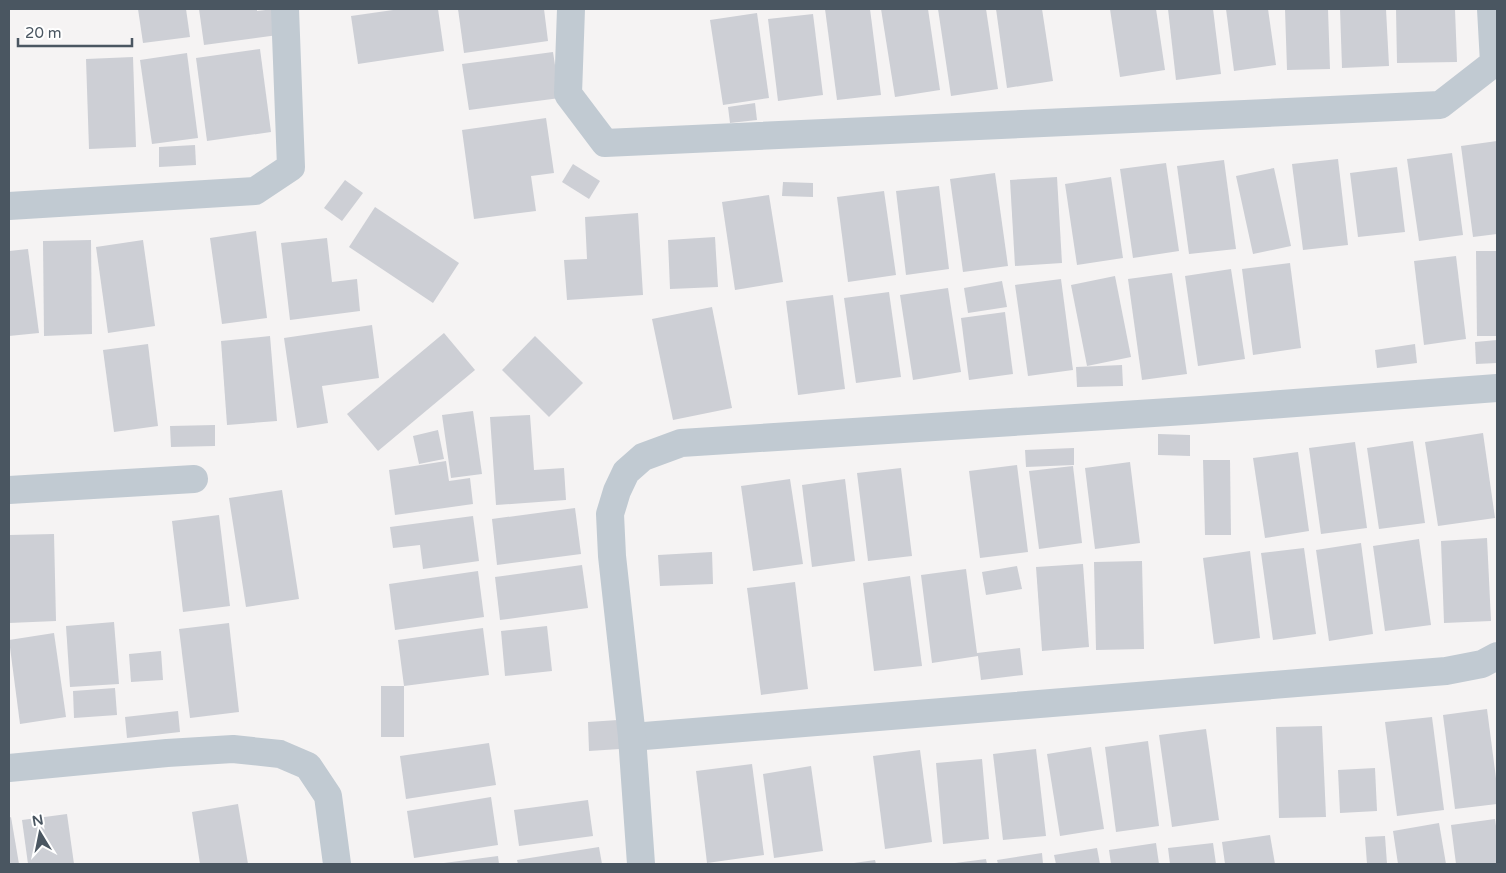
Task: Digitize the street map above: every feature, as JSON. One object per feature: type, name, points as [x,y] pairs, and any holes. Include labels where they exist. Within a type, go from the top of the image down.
[{"type":"street","points":[[9,206],[256,191],[290,168],[285,9]]},
{"type":"street","points":[[571,9],[568,94],[605,143],[1440,105],[1494,63],[1490,9]]},
{"type":"street","points":[[641,864],[632,737],[612,556],[610,514],[617,491],[626,472],[643,457],[681,443],[1201,410],[1497,388]]},
{"type":"street","points":[[9,490],[194,479]]},
{"type":"street","points":[[632,737],[1446,671],[1482,664],[1497,656]]},
{"type":"street","points":[[9,768],[176,752],[233,749],[280,754],[308,766],[328,796],[337,864]]},
{"type":"building","points":[[138,9],[186,9],[190,37],[143,43]]},
{"type":"building","points":[[199,9],[257,9],[257,11],[274,9],[278,35],[204,45]]},
{"type":"building","points":[[400,9],[438,9],[444,51],[358,64],[351,16]]},
{"type":"building","points":[[458,9],[544,9],[548,41],[464,53]]},
{"type":"building","points":[[825,9],[870,9],[881,95],[837,100]]},
{"type":"building","points":[[881,9],[928,9],[940,90],[895,97]]},
{"type":"building","points":[[938,9],[986,9],[998,89],[951,96]]},
{"type":"building","points":[[996,9],[1042,9],[1053,81],[1007,88]]},
{"type":"building","points":[[1110,9],[1156,9],[1165,70],[1120,77]]},
{"type":"building","points":[[1168,9],[1213,9],[1221,74],[1176,80]]},
{"type":"building","points":[[1226,9],[1268,9],[1276,65],[1234,71]]},
{"type":"building","points":[[1285,9],[1328,9],[1330,69],[1287,70]]},
{"type":"building","points":[[1340,9],[1386,9],[1389,66],[1342,68]]},
{"type":"building","points":[[1396,9],[1455,9],[1457,62],[1397,63]]},
{"type":"building","points":[[757,13],[769,98],[723,105],[710,20]]},
{"type":"building","points":[[813,14],[823,95],[778,101],[768,19]]},
{"type":"building","points":[[260,49],[271,132],[207,141],[196,58]]},
{"type":"building","points":[[553,52],[560,98],[469,110],[462,64]]},
{"type":"building","points":[[187,53],[198,138],[152,144],[140,60]]},
{"type":"building","points":[[133,57],[136,147],[89,149],[86,59]]},
{"type":"building","points":[[755,103],[757,120],[730,123],[728,107]]},
{"type":"building","points":[[546,118],[554,173],[531,176],[536,211],[474,219],[462,130]]},
{"type":"building","points":[[1497,141],[1497,234],[1473,237],[1461,146]]},
{"type":"building","points":[[195,145],[196,165],[159,167],[159,147]]},
{"type":"building","points":[[1452,153],[1463,235],[1419,241],[1407,159]]},
{"type":"building","points":[[1338,159],[1348,245],[1303,250],[1292,164]]},
{"type":"building","points":[[1224,160],[1236,249],[1189,254],[1177,166]]},
{"type":"building","points":[[1166,163],[1179,251],[1133,258],[1120,169]]},
{"type":"building","points":[[573,164],[600,181],[589,199],[562,182]]},
{"type":"building","points":[[1397,167],[1405,232],[1358,237],[1350,173]]},
{"type":"building","points":[[1274,168],[1291,246],[1253,254],[1236,176]]},
{"type":"building","points":[[995,173],[1008,266],[963,272],[950,179]]},
{"type":"building","points":[[1057,177],[1062,263],[1015,266],[1010,180]]},
{"type":"building","points":[[1111,177],[1123,258],[1077,265],[1065,184]]},
{"type":"building","points":[[345,180],[363,193],[342,221],[324,208]]},
{"type":"building","points":[[783,182],[813,183],[813,197],[782,196]]},
{"type":"building","points":[[939,186],[949,269],[906,275],[896,191]]},
{"type":"building","points":[[884,191],[896,275],[848,282],[837,197]]},
{"type":"building","points":[[769,195],[783,282],[735,290],[722,202]]},
{"type":"building","points":[[375,207],[459,263],[433,303],[349,247]]},
{"type":"building","points":[[638,213],[643,295],[567,300],[564,260],[587,259],[585,217]]},
{"type":"building","points":[[256,231],[267,318],[222,324],[210,238]]},
{"type":"building","points":[[715,237],[718,287],[670,289],[668,240]]},
{"type":"building","points":[[327,238],[332,282],[357,279],[360,311],[290,320],[281,243]]},
{"type":"building","points":[[91,240],[92,334],[44,336],[43,241]]},
{"type":"building","points":[[143,240],[155,326],[108,333],[96,247]]},
{"type":"building","points":[[28,249],[39,333],[9,336],[9,251]]},
{"type":"building","points":[[1476,251],[1497,251],[1497,336],[1477,336]]},
{"type":"building","points":[[1456,256],[1466,339],[1424,345],[1414,261]]},
{"type":"building","points":[[1290,263],[1301,348],[1253,355],[1242,269]]},
{"type":"building","points":[[1231,269],[1245,359],[1198,366],[1185,276]]},
{"type":"building","points":[[1172,273],[1187,374],[1142,380],[1128,279]]},
{"type":"building","points":[[1115,276],[1131,357],[1087,366],[1071,285]]},
{"type":"building","points":[[1061,279],[1073,370],[1028,376],[1015,285]]},
{"type":"building","points":[[1002,281],[1007,307],[968,313],[964,288]]},
{"type":"building","points":[[948,288],[961,372],[913,380],[900,295]]},
{"type":"building","points":[[889,292],[901,377],[856,383],[844,298]]},
{"type":"building","points":[[833,295],[845,389],[798,395],[786,301]]},
{"type":"building","points":[[712,307],[732,408],[673,420],[652,319]]},
{"type":"building","points":[[1005,312],[1013,374],[969,380],[961,318]]},
{"type":"building","points":[[372,325],[379,378],[322,386],[328,423],[297,428],[284,338]]},
{"type":"building","points":[[444,333],[475,370],[378,451],[347,414]]},
{"type":"building","points":[[270,336],[277,421],[227,425],[221,341]]},
{"type":"building","points":[[535,336],[583,383],[549,417],[502,370]]},
{"type":"building","points":[[1497,340],[1497,363],[1476,364],[1475,342]]},
{"type":"building","points":[[148,344],[158,426],[114,432],[103,350]]},
{"type":"building","points":[[1415,344],[1417,363],[1377,368],[1375,350]]},
{"type":"building","points":[[1122,365],[1123,386],[1077,387],[1076,367]]},
{"type":"building","points":[[473,411],[482,474],[451,478],[442,415]]},
{"type":"building","points":[[530,415],[534,470],[564,468],[566,500],[496,505],[490,417]]},
{"type":"building","points":[[215,425],[215,446],[171,447],[170,426]]},
{"type":"building","points":[[438,430],[444,459],[419,464],[413,436]]},
{"type":"building","points":[[1483,433],[1495,518],[1438,526],[1425,442]]},
{"type":"building","points":[[1158,434],[1190,435],[1190,456],[1158,455]]},
{"type":"building","points":[[1413,441],[1425,523],[1379,529],[1367,448]]},
{"type":"building","points":[[1355,442],[1367,528],[1321,534],[1309,448]]},
{"type":"building","points":[[1074,448],[1074,465],[1026,467],[1025,450]]},
{"type":"building","points":[[1298,452],[1309,531],[1265,538],[1253,458]]},
{"type":"building","points":[[1203,460],[1230,460],[1231,535],[1205,535]]},
{"type":"building","points":[[446,461],[449,481],[470,478],[473,504],[395,515],[389,470]]},
{"type":"building","points":[[1130,462],[1140,543],[1095,549],[1085,468]]},
{"type":"building","points":[[1017,465],[1028,552],[980,558],[969,471]]},
{"type":"building","points":[[1073,466],[1082,543],[1039,549],[1029,471]]},
{"type":"building","points":[[901,468],[912,556],[868,561],[857,473]]},
{"type":"building","points":[[790,479],[803,564],[753,571],[741,486]]},
{"type":"building","points":[[845,479],[855,561],[812,567],[802,485]]},
{"type":"building","points":[[282,490],[299,599],[246,607],[229,498]]},
{"type":"building","points":[[575,508],[581,554],[497,565],[492,519]]},
{"type":"building","points":[[219,515],[230,606],[183,612],[172,521]]},
{"type":"building","points":[[473,516],[479,561],[423,569],[420,545],[393,548],[390,527]]},
{"type":"building","points":[[54,534],[56,621],[9,623],[9,535]]},
{"type":"building","points":[[1487,538],[1491,621],[1444,623],[1441,541]]},
{"type":"building","points":[[1419,539],[1431,625],[1385,631],[1373,546]]},
{"type":"building","points":[[1361,543],[1373,634],[1329,641],[1316,550]]},
{"type":"building","points":[[1304,548],[1316,634],[1273,640],[1261,553]]},
{"type":"building","points":[[1250,551],[1260,638],[1214,644],[1203,558]]},
{"type":"building","points":[[712,552],[713,584],[660,586],[658,555]]},
{"type":"building","points":[[1142,561],[1144,649],[1096,650],[1094,562]]},
{"type":"building","points":[[1083,564],[1089,647],[1042,651],[1036,567]]},
{"type":"building","points":[[582,565],[588,608],[500,620],[495,577]]},
{"type":"building","points":[[1017,566],[1022,589],[986,595],[982,572]]},
{"type":"building","points":[[966,569],[977,653],[1020,648],[1023,675],[981,680],[978,656],[932,663],[921,575]]},
{"type":"building","points":[[478,571],[484,617],[395,630],[389,584]]},
{"type":"building","points":[[910,576],[922,666],[874,671],[863,583]]},
{"type":"building","points":[[795,582],[808,689],[761,695],[747,588]]},
{"type":"building","points":[[114,622],[119,684],[70,687],[66,626]]},
{"type":"building","points":[[229,623],[239,712],[190,718],[179,629]]},
{"type":"building","points":[[547,626],[552,671],[505,676],[501,631]]},
{"type":"building","points":[[483,628],[489,675],[404,686],[398,640]]},
{"type":"building","points":[[54,633],[66,717],[20,724],[9,640]]},
{"type":"building","points":[[161,651],[163,680],[131,682],[129,654]]},
{"type":"building","points":[[381,686],[404,686],[404,737],[381,737]]},
{"type":"building","points":[[115,688],[117,715],[74,718],[73,691]]},
{"type":"building","points":[[1487,709],[1497,786],[1497,804],[1455,809],[1443,715]]},
{"type":"building","points":[[178,711],[180,732],[127,738],[125,717]]},
{"type":"building","points":[[1432,717],[1444,810],[1397,816],[1385,722]]},
{"type":"building","points":[[618,720],[620,749],[589,751],[588,722]]},
{"type":"building","points":[[1322,726],[1326,817],[1279,818],[1276,727]]},
{"type":"building","points":[[1206,729],[1219,820],[1172,827],[1159,735]]},
{"type":"building","points":[[1148,741],[1159,826],[1116,832],[1105,747]]},
{"type":"building","points":[[489,743],[496,785],[406,799],[400,756]]},
{"type":"building","points":[[1091,747],[1104,829],[1060,836],[1047,754]]},
{"type":"building","points":[[1036,749],[1046,836],[1003,840],[993,754]]},
{"type":"building","points":[[920,750],[932,842],[885,849],[873,756]]},
{"type":"building","points":[[982,759],[989,839],[943,844],[936,763]]},
{"type":"building","points":[[752,764],[764,855],[707,863],[696,771]]},
{"type":"building","points":[[811,766],[823,851],[774,858],[763,774]]},
{"type":"building","points":[[1375,768],[1377,811],[1340,813],[1338,770]]},
{"type":"building","points":[[491,797],[498,845],[414,858],[407,811]]},
{"type":"building","points":[[588,800],[593,836],[519,846],[514,810]]},
{"type":"building","points":[[238,804],[248,864],[200,864],[192,812]]},
{"type":"building","points":[[67,814],[74,864],[28,864],[22,820]]},
{"type":"building","points":[[11,817],[19,864],[9,864],[9,818]]},
{"type":"building","points":[[1495,819],[1497,864],[1456,864],[1451,825]]},
{"type":"building","points":[[1439,823],[1446,864],[1398,864],[1393,831]]},
{"type":"building","points":[[1270,835],[1275,864],[1225,864],[1222,842]]},
{"type":"building","points":[[1385,836],[1387,864],[1367,864],[1365,837]]},
{"type":"building","points":[[1156,843],[1159,864],[1111,864],[1109,850]]},
{"type":"building","points":[[1213,843],[1216,864],[1170,864],[1168,848]]},
{"type":"building","points":[[599,847],[602,864],[518,864],[517,860]]},
{"type":"building","points":[[1097,848],[1100,864],[1056,864],[1054,855]]},
{"type":"building","points":[[1042,853],[1043,864],[998,864],[997,860]]},
{"type":"building","points":[[498,856],[499,864],[444,864],[444,863]]},
{"type":"building","points":[[986,859],[987,864],[955,864],[955,863]]},
{"type":"building","points":[[875,860],[876,864],[854,864],[854,863]]}]
